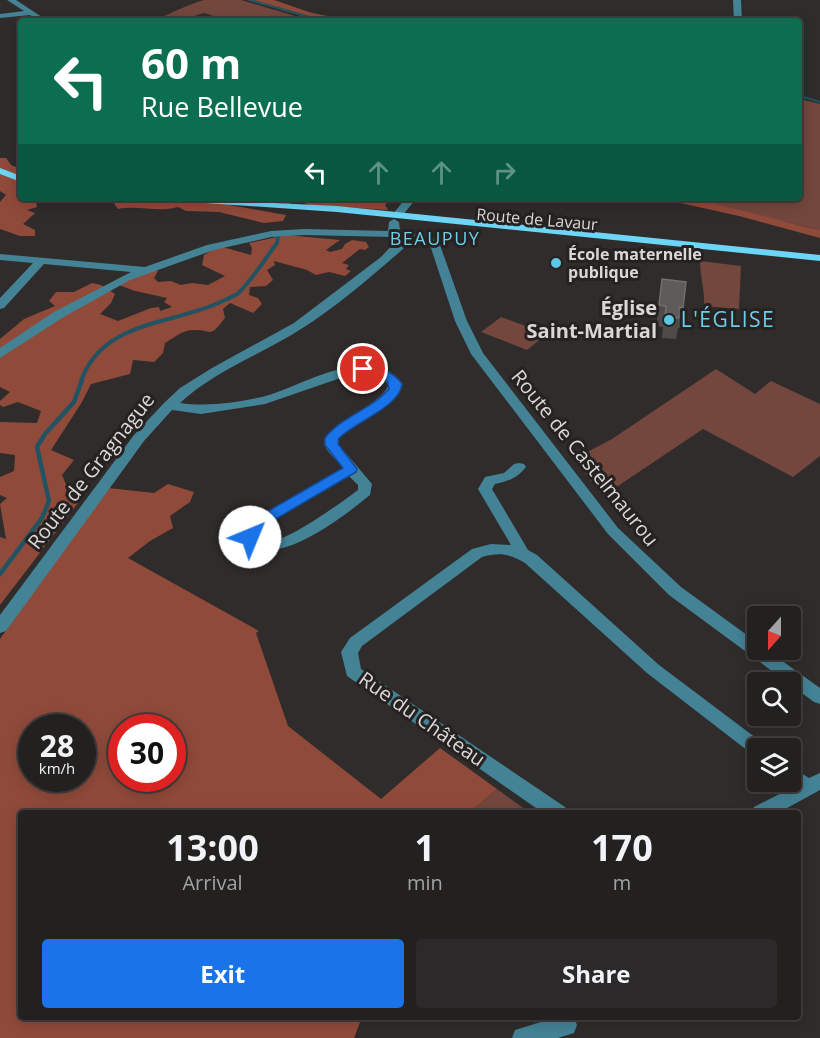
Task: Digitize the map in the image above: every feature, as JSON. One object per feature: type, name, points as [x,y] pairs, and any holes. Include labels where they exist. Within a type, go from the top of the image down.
[{"type":"main road","points":[[0,171],[18,178]]},
{"type":"main road","name":"Route de Lavaur","points":[[206,201],[597,241],[678,245],[820,258]]},
{"type":"street","points":[[11,0],[40,18]]},
{"type":"street","points":[[737,0],[738,18]]},
{"type":"street","points":[[0,16],[32,13]]},
{"type":"street","points":[[0,354],[68,310],[142,270],[211,247],[279,233],[402,222],[413,201]]},
{"type":"street","name":"Route de Gragnague","points":[[0,627],[139,438],[169,406],[185,391],[208,376],[311,317],[399,247],[402,241],[402,222]]},
{"type":"street","name":"Route de Castelmaurou","points":[[402,222],[418,237],[432,242],[461,321],[477,354],[613,531],[675,591],[820,698]]},
{"type":"street","points":[[0,257],[142,270]]},
{"type":"street","points":[[0,305],[41,261]]},
{"type":"street","points":[[169,406],[185,410],[217,409],[288,394],[354,369],[383,373],[396,384],[392,396],[342,427],[332,438],[332,445],[351,469],[366,488],[360,496],[284,543],[264,546],[254,542],[250,537],[256,524],[351,469]]},
{"type":"street","points":[[519,467],[508,477],[490,480],[485,489],[519,546],[519,551],[531,559],[653,669],[747,741]]},
{"type":"street","name":"Rue du Château","points":[[519,551],[504,548],[477,553],[356,642],[349,652],[349,661],[353,672],[554,810]]},
{"type":"street","points":[[766,810],[813,784]]},
{"type":"street","points":[[523,1038],[567,1027]]},
{"type":"shaded area","points":[[204,0],[241,0],[302,18],[220,18],[204,13],[188,18],[160,18]]},
{"type":"shaded area","points":[[247,0],[274,0],[312,13],[338,18],[309,18]]},
{"type":"shaded area","points":[[802,100],[820,104],[820,230],[698,201],[802,201]]},
{"type":"shaded area","points":[[0,158],[6,158],[11,165],[18,168],[18,201],[36,201],[37,207],[27,210],[35,213],[23,224],[35,230],[35,236],[20,236],[0,229],[0,202],[6,195],[0,191]]},
{"type":"shaded area","points":[[235,201],[230,205],[286,215],[283,221],[264,223],[219,212],[186,211],[178,207],[118,209],[113,202],[89,202]]},
{"type":"shaded area","points":[[268,201],[298,201],[288,204]]},
{"type":"shaded area","points":[[298,201],[388,201],[385,205],[388,210],[310,205]]},
{"type":"shaded area","points":[[672,201],[699,201],[740,210],[820,230],[820,238]]},
{"type":"shaded area","points":[[286,235],[340,240],[326,250],[330,252],[342,249],[352,240],[366,242],[369,247],[365,250],[360,249],[342,263],[349,265],[346,269],[351,271],[345,276],[329,272],[316,275],[307,270],[274,261],[275,265],[267,270],[273,280],[266,286],[250,287],[249,295],[258,298],[262,304],[253,313],[230,303],[223,309],[225,318],[213,331],[185,331],[165,343],[163,353],[154,362],[133,360],[130,374],[91,384],[51,450],[74,460],[62,475],[67,487],[65,496],[78,503],[0,605],[0,537],[6,539],[0,504],[7,498],[0,495],[0,477],[14,471],[15,455],[0,453],[0,422],[37,423],[41,411],[18,402],[3,407],[0,405],[0,401],[10,392],[0,387],[0,339],[24,319],[55,306],[49,301],[56,292],[74,292],[92,283],[101,285],[115,294],[111,303],[100,314],[118,321],[151,308],[159,307],[160,311],[172,307],[164,302],[167,298],[119,285],[151,268],[158,271],[154,278],[158,282],[208,285],[225,276],[202,265],[204,255],[219,246],[251,255],[252,248],[249,243]]},
{"type":"shaded area","points":[[700,261],[741,266],[739,309],[704,306]]},
{"type":"shaded area","points":[[501,317],[547,334],[527,350],[481,332]]},
{"type":"shaded area","points":[[716,369],[755,394],[771,381],[820,404],[820,456],[793,477],[703,429],[603,496],[574,459],[612,439]]},
{"type":"shaded area","points":[[168,484],[194,492],[190,502],[170,516],[173,528],[150,541],[128,558],[259,631],[256,633],[288,726],[381,799],[440,748],[497,789],[472,810],[18,810],[18,1020],[361,1020],[354,1038],[0,1038],[0,639],[108,488],[154,493]]},
{"type":"shaded area","points":[[497,789],[526,810],[472,810]]},
{"type":"building","points":[[662,279],[686,282],[683,308],[680,307],[679,318],[665,317],[666,306],[659,305]]},
{"type":"waterway","points":[[250,0],[313,18]]},
{"type":"waterway","points":[[802,97],[820,102]]},
{"type":"waterway","points":[[81,381],[91,362],[104,347],[120,336],[138,328],[197,311],[237,294],[258,270],[277,243],[278,237]]},
{"type":"waterway","points":[[0,574],[42,518],[49,501],[37,447],[45,434],[74,402],[82,380]]},
{"type":"place","name":"École maternelle publique","points":[[556,263]]},
{"type":"place","name":"Église Saint-Martial","points":[[669,320]]},
{"type":"district","name":"BEAUPUY","points":[[435,239]]},
{"type":"district","name":"L'ÉGLISE","points":[[728,320]]},
{"type":"route","points":[[250,537],[256,524],[351,469],[332,445],[335,432],[392,396],[396,384],[392,378],[383,373],[363,369]]}]
